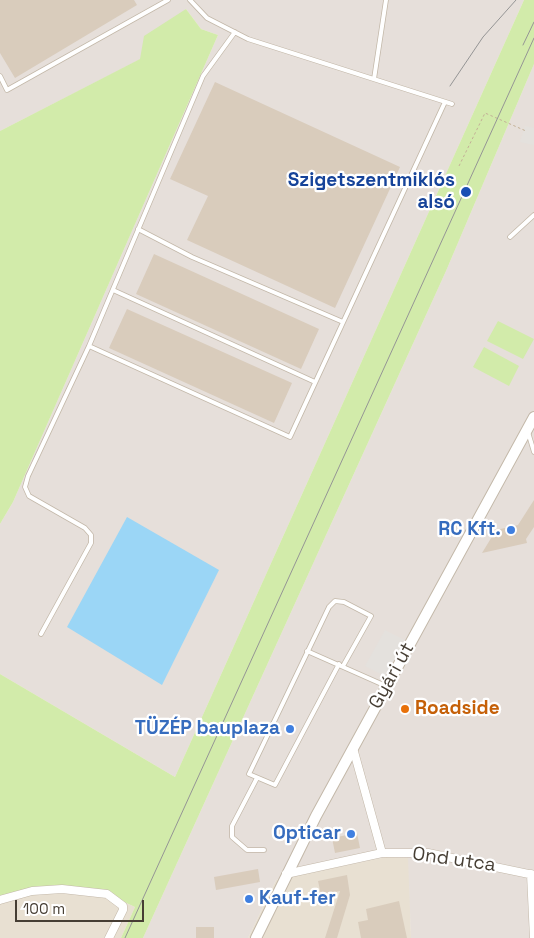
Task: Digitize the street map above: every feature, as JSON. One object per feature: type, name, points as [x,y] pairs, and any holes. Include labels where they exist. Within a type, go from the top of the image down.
[{"type":"street","name":"Gyári út","points":[[256,938],[286,874],[386,686],[534,417]]},
{"type":"street","points":[[353,748],[382,853]]},
{"type":"street","name":"Ond utca","points":[[286,874],[382,853],[428,853],[533,874]]},
{"type":"street","points":[[533,874],[534,938]]},
{"type":"street","points":[[0,900],[32,891],[81,889],[112,896],[122,904],[123,910],[109,938]]},
{"type":"lane","points":[[0,76],[7,90],[168,0]]},
{"type":"lane","points":[[190,0],[207,18],[248,39],[452,104]]},
{"type":"lane","points":[[374,80],[386,0]]},
{"type":"lane","points":[[41,634],[91,543],[90,535],[85,528],[29,496],[25,487],[28,476],[89,346],[203,76],[235,32]]},
{"type":"lane","points":[[89,346],[290,437],[444,102]]},
{"type":"lane","points":[[510,237],[534,215]]},
{"type":"lane","points":[[138,229],[192,257],[343,322]]},
{"type":"lane","points":[[113,290],[315,382]]},
{"type":"lane","points":[[528,429],[534,452]]},
{"type":"lane","points":[[335,601],[344,602],[371,616],[341,665],[275,785],[249,774],[307,651],[329,607],[335,601]]},
{"type":"lane","points":[[307,651],[386,686]]},
{"type":"lane","points":[[257,778],[232,826],[232,837],[247,850],[264,850]]},
{"type":"path","points":[[459,166],[485,113],[526,131]]},
{"type":"shaded area","points":[[0,0],[524,0],[175,777],[0,674],[0,524],[13,502],[218,35],[201,29],[186,9],[141,59],[0,131]]},
{"type":"shaded area","points":[[534,64],[534,938],[411,938],[408,858],[386,857],[276,880],[248,938],[143,938],[446,271]]},
{"type":"shaded area","points":[[525,126],[534,128],[534,145],[520,142]]},
{"type":"shaded area","points":[[385,630],[405,640],[385,676],[365,666]]},
{"type":"shaded area","points":[[386,857],[409,858],[411,938],[248,938],[276,880]]},
{"type":"shaded area","points":[[57,886],[118,899],[135,907],[121,938],[0,938],[0,896]]},
{"type":"green space","points":[[524,0],[534,0],[534,64],[446,271],[143,938],[121,938],[135,907],[118,899],[57,886],[0,896],[0,674],[175,777]]},
{"type":"green space","points":[[186,9],[201,29],[218,35],[13,502],[0,524],[0,131],[140,59],[144,36]]},
{"type":"green space","points":[[498,321],[534,339],[523,359],[487,341]]},
{"type":"green space","points":[[484,347],[519,366],[509,386],[473,367]]},
{"type":"water","points":[[127,517],[219,570],[162,685],[67,627]]},
{"type":"building","points":[[0,0],[134,0],[137,5],[15,78],[0,53]]},
{"type":"building","points":[[215,82],[400,167],[335,308],[187,240],[208,196],[170,179]]},
{"type":"building","points":[[154,254],[319,329],[301,369],[136,294]]},
{"type":"building","points":[[127,309],[292,383],[274,423],[109,348]]},
{"type":"building","points":[[534,500],[534,527],[526,539],[527,543],[482,553],[496,530],[518,525]]},
{"type":"building","points":[[357,833],[360,848],[335,853],[332,838]]},
{"type":"building","points":[[258,869],[260,882],[216,890],[214,877]]},
{"type":"building","points":[[347,875],[350,895],[337,938],[325,938],[340,891],[321,895],[318,881]]},
{"type":"building","points":[[399,901],[407,938],[361,938],[358,922],[368,920],[366,909]]},
{"type":"building","points":[[196,927],[214,927],[214,938],[196,938]]},
{"type":"tram line","points":[[450,86],[483,37],[516,0]]},
{"type":"tram line","points":[[523,45],[534,22]]},
{"type":"tram line","points":[[125,938],[534,38]]},
{"type":"place","name":"Szigetszentmiklós alsó","points":[[466,192]]},
{"type":"place","name":"RC Kft.","points":[[511,530]]},
{"type":"place","name":"Roadside","points":[[405,709]]},
{"type":"place","name":"TÜZÉP bauplaza","points":[[290,729]]},
{"type":"place","name":"Opticar","points":[[351,834]]},
{"type":"place","name":"Kauf-fer","points":[[249,899]]}]
